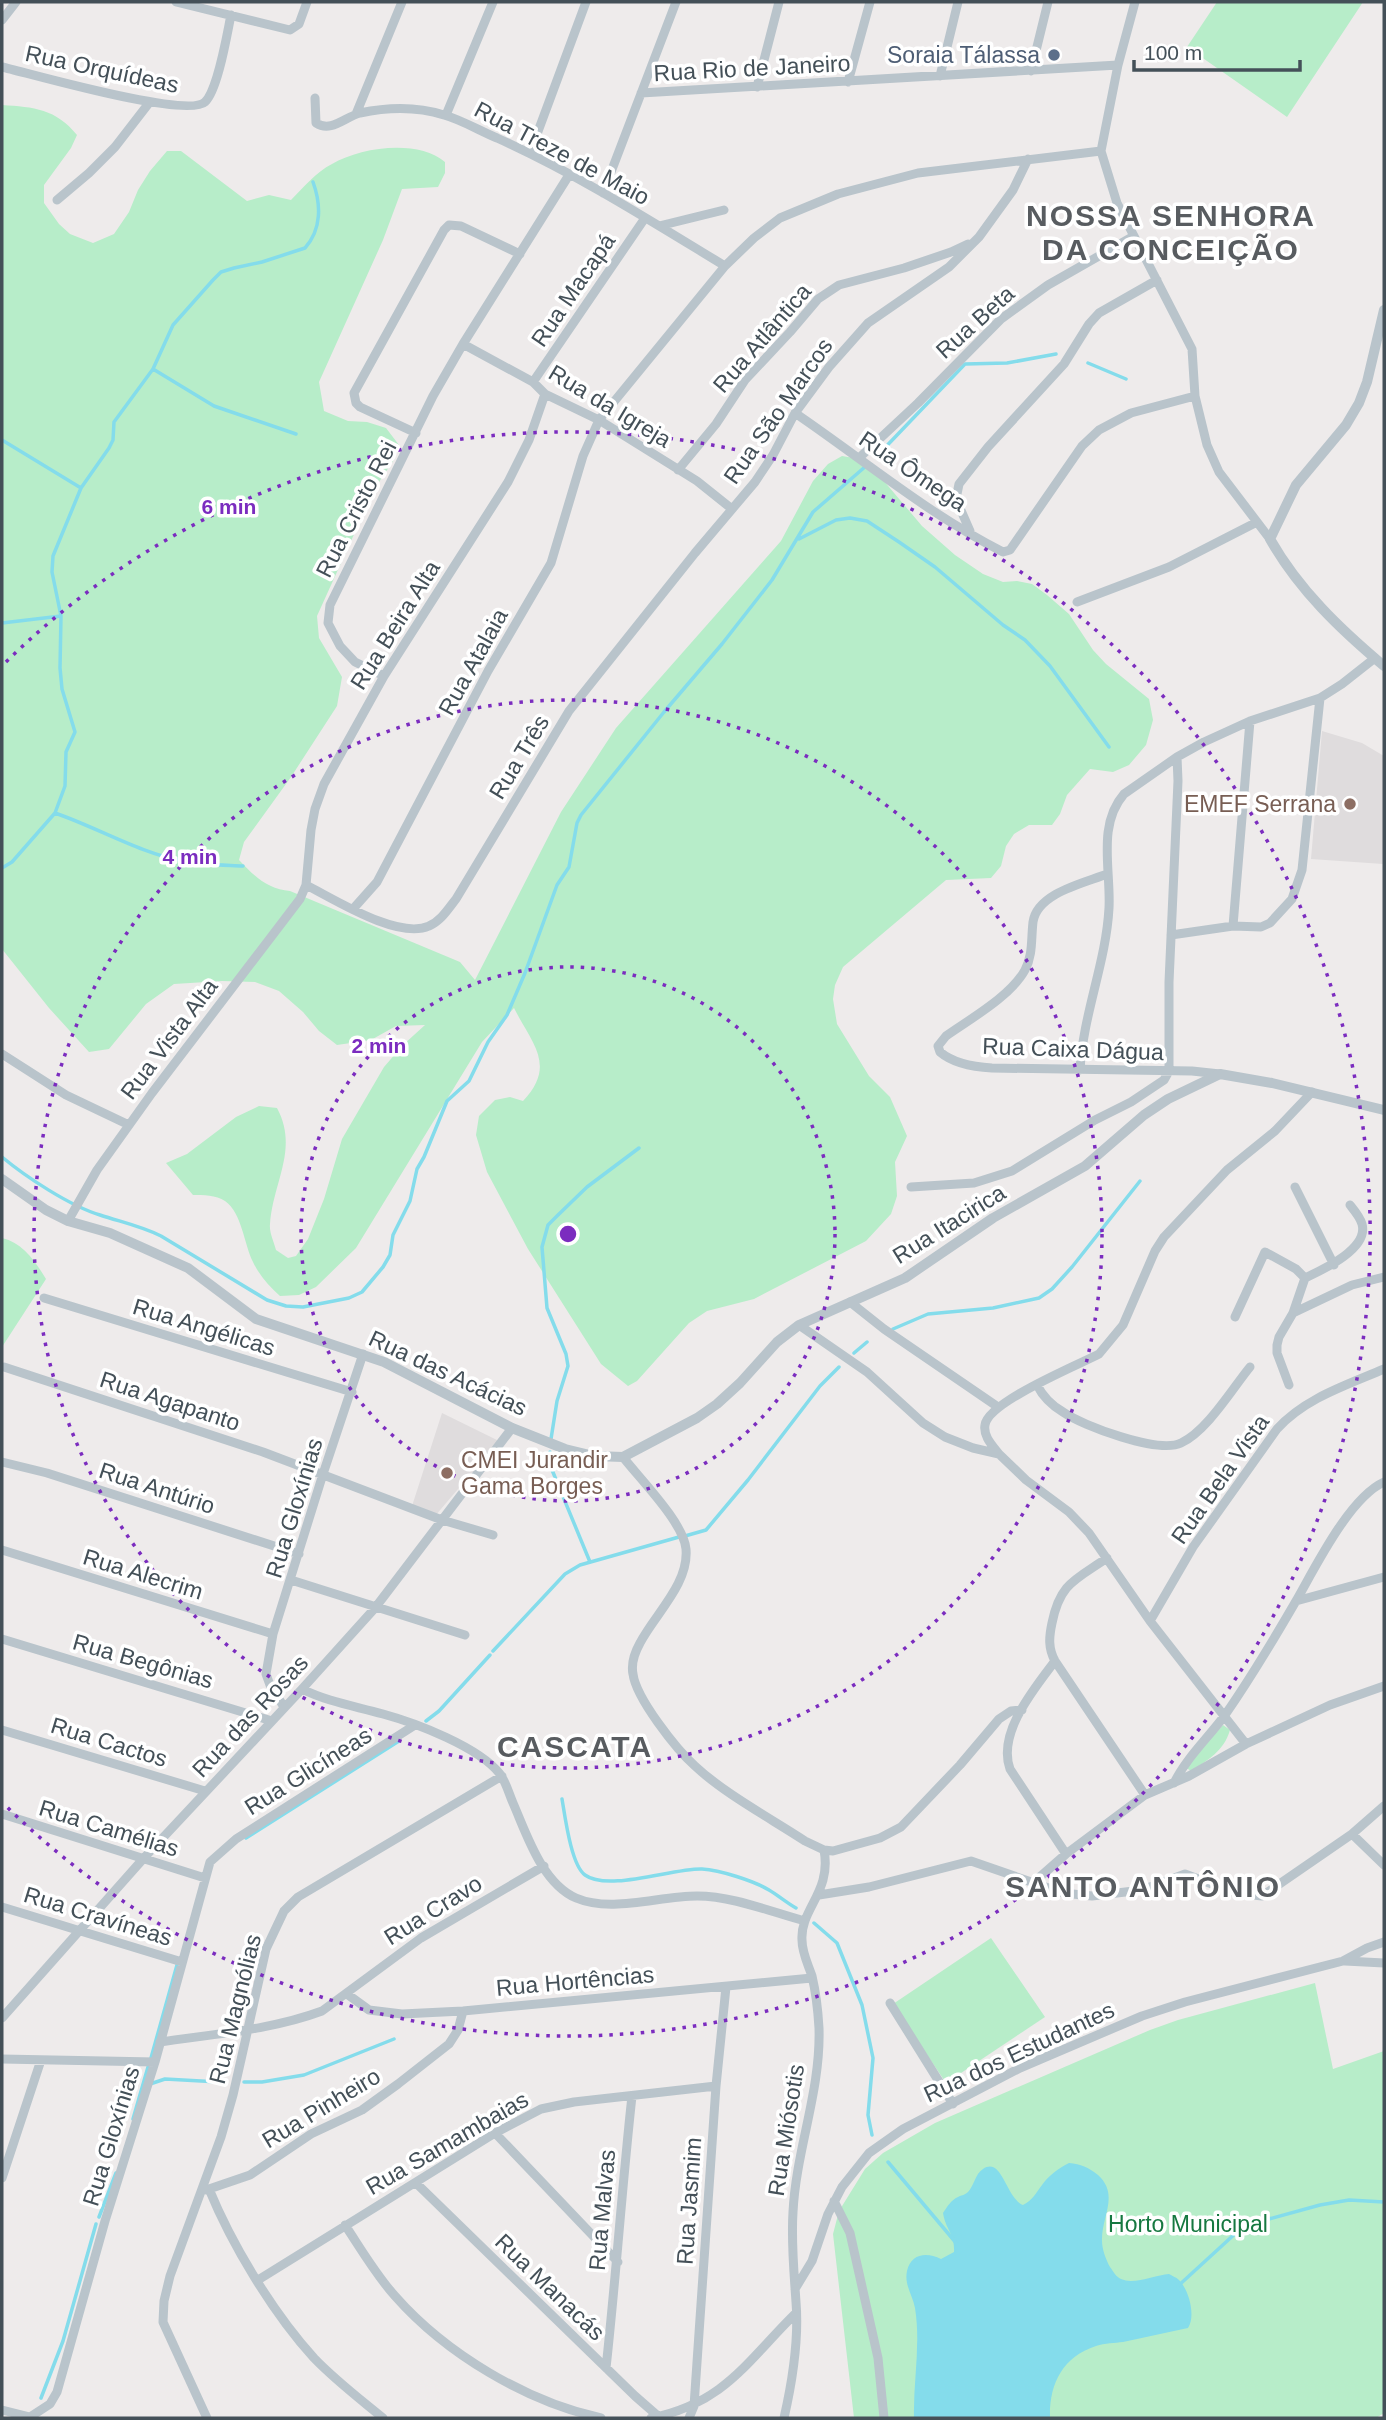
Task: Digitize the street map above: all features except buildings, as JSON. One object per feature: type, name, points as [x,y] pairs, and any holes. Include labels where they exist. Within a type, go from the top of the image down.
[{"type":"street","points":[[2,20],[16,2]]},
{"type":"street","points":[[176,2],[290,30],[299,24],[307,4]]},
{"type":"street","points":[[356,114],[402,2]]},
{"type":"street","points":[[446,115],[493,2]]},
{"type":"street","points":[[530,153],[586,2]]},
{"type":"street","points":[[603,193],[676,2]]},
{"type":"street","points":[[757,87],[779,2]]},
{"type":"street","points":[[848,82],[870,2]]},
{"type":"street","points":[[940,76],[958,2]]},
{"type":"street","points":[[1031,71],[1048,2]]},
{"type":"street","points":[[1135,2],[1118,65],[1101,151],[1117,204],[1192,349],[1195,396],[1207,445],[1219,472],[1270,539],[1282,561],[1303,589],[1384,666]]},
{"type":"street","name":"Rua Orquídeas","points":[[2,67],[149,103],[194,107],[205,102],[211,91],[231,15]]},
{"type":"street","name":"Rua Rio de Janeiro","points":[[641,93],[1118,65]]},
{"type":"street","name":"Rua Treze de Maio","points":[[315,98],[316,123],[320,126],[333,125],[356,114],[404,108],[446,115],[530,153],[725,266]]},
{"type":"street","points":[[57,200],[115,147],[149,103]]},
{"type":"street","name":"Rua Atalaia","points":[[353,909],[377,883],[488,671],[547,571],[583,456],[598,420],[725,266],[780,218],[818,201],[918,173],[1101,151]]},
{"type":"street","name":"Rua São Marcos","points":[[732,509],[755,482],[795,413],[829,366],[868,323],[949,267],[979,237],[1013,190],[1028,159]]},
{"type":"street","name":"Rua Cristo Rei","points":[[384,676],[355,662],[340,646],[328,623],[330,605],[433,396],[569,175]]},
{"type":"street","points":[[660,226],[724,210]]},
{"type":"street","name":"Rua Macapá","points":[[533,382],[645,218]]},
{"type":"street","points":[[416,433],[360,407],[356,403],[354,393],[444,230],[449,225],[461,226],[520,254]]},
{"type":"street","name":"Rua Beta","points":[[859,458],[1001,319],[1048,285],[1133,236]]},
{"type":"street","name":"Rua Atlântica","points":[[678,470],[716,424],[745,380],[818,299],[839,285],[951,252],[979,237]]},
{"type":"street","points":[[971,532],[956,499],[959,485],[988,447],[1074,352],[1089,324],[1099,313],[1157,280]]},
{"type":"street","points":[[1270,539],[1296,485],[1346,425],[1359,403],[1367,382],[1384,310]]},
{"type":"street","name":"Rua da Igreja","points":[[463,344],[533,382],[545,394],[598,420],[698,481],[732,509]]},
{"type":"street","name":"Rua Beira Alta","points":[[306,885],[311,830],[324,784],[384,676],[508,482],[529,440],[545,394]]},
{"type":"street","name":"Rua Ômega","points":[[795,413],[907,495],[1003,552],[1012,547],[1082,446],[1099,429],[1131,413],[1195,396]]},
{"type":"street","name":"Rua Três","points":[[306,885],[389,924],[414,929],[426,928],[444,914],[456,899],[569,711],[732,509]]},
{"type":"street","points":[[1077,602],[1169,567],[1257,522]]},
{"type":"street","points":[[1080,1070],[1085,1025],[1106,941],[1109,825],[1114,808],[1124,794],[1177,757],[1250,721],[1320,698],[1375,658]]},
{"type":"street","points":[[1171,935],[1233,926],[1261,927],[1270,923],[1292,899],[1302,870],[1320,698]]},
{"type":"street","points":[[1233,926],[1250,721]]},
{"type":"street","points":[[911,1187],[974,1183],[1012,1171],[1095,1119],[1130,1102],[1166,1075],[1177,757]]},
{"type":"street","name":"Rua Caixa Dágua","points":[[1107,874],[1055,895],[1039,908],[1034,918],[1030,955],[1024,971],[1010,989],[946,1036],[938,1046],[940,1052],[945,1057],[974,1067],[1166,1075],[1220,1074]]},
{"type":"street","name":"Rua Vista Alta","points":[[68,1221],[97,1170],[300,899],[306,885]]},
{"type":"street","points":[[2,1054],[66,1095],[129,1125]]},
{"type":"street","points":[[1220,1074],[1312,1092],[1384,1110]]},
{"type":"street","name":"Rua Itacirica","points":[[623,1457],[717,1405],[777,1342],[799,1325],[905,1278],[993,1218],[1085,1166],[1143,1115],[1220,1074]]},
{"type":"street","points":[[1246,1744],[1150,1621],[1076,1518],[1026,1480],[999,1454],[984,1431],[987,1417],[998,1407],[1099,1354],[1110,1343],[1123,1325],[1154,1251],[1164,1237],[1227,1170],[1275,1131],[1312,1092]]},
{"type":"street","name":"Rua das Acácias","points":[[2,1179],[46,1210],[68,1221],[110,1233],[188,1268],[256,1319],[363,1354],[407,1373],[512,1428],[565,1449],[594,1456],[623,1457]]},
{"type":"street","points":[[1295,1187],[1334,1265]]},
{"type":"street","points":[[1289,1385],[1277,1353],[1277,1345],[1293,1313],[1305,1278],[1334,1265],[1352,1251],[1361,1234],[1362,1223],[1350,1205]]},
{"type":"street","points":[[1235,1317],[1265,1252],[1296,1269],[1305,1278]]},
{"type":"street","points":[[1293,1313],[1352,1285],[1384,1277]]},
{"type":"street","name":"Rua Angélicas","points":[[44,1298],[352,1392]]},
{"type":"street","points":[[850,1302],[998,1407]]},
{"type":"street","points":[[799,1325],[867,1372],[923,1423],[945,1437],[999,1454]]},
{"type":"street","name":"Rua Gloxínias","points":[[284,1707],[266,1674],[273,1634],[363,1354]]},
{"type":"street","name":"Rua Agapanto","points":[[4,1367],[263,1452],[442,1520],[494,1535]]},
{"type":"street","name":"Rua Bela Vista","points":[[1037,1385],[1045,1399],[1063,1413],[1081,1422],[1147,1443],[1168,1446],[1179,1444],[1207,1422],[1250,1367]]},
{"type":"street","name":"Rua Bela Vista","points":[[1150,1621],[1193,1548],[1277,1429],[1292,1413],[1384,1369]]},
{"type":"street","name":"Rua das Rosas","points":[[2,2018],[143,1859],[375,1608],[512,1428]]},
{"type":"street","points":[[623,1457],[672,1518],[686,1548],[679,1582],[634,1655],[632,1671],[636,1685],[654,1717],[694,1765],[805,1841],[833,1851],[880,1838],[901,1826],[960,1765],[999,1719],[1011,1711],[1022,1710]]},
{"type":"street","name":"Rua Antúrio","points":[[2,1462],[47,1473],[299,1554]]},
{"type":"street","points":[[1174,1783],[1187,1760],[1224,1716],[1313,1569],[1355,1506],[1384,1482]]},
{"type":"street","name":"Rua Alecrim","points":[[2,1550],[273,1634]]},
{"type":"street","points":[[1107,1558],[1066,1587],[1060,1595],[1050,1636],[1051,1653],[1145,1795]]},
{"type":"street","points":[[1296,1601],[1384,1577]]},
{"type":"street","points":[[291,1580],[465,1635]]},
{"type":"street","name":"Rua Begônias","points":[[2,1639],[272,1721]]},
{"type":"street","points":[[1055,1661],[1022,1710],[1010,1734],[1006,1758],[1010,1769],[1066,1854]]},
{"type":"street","points":[[1033,1883],[1066,1854],[1145,1795],[1329,1705],[1384,1686]]},
{"type":"street","points":[[302,1689],[320,1698],[386,1714],[481,1756],[502,1776],[544,1866],[564,1892],[584,1901],[610,1904],[673,1897],[708,1897],[805,1921],[819,1895],[826,1868],[824,1850]]},
{"type":"street","name":"Rua Glicíneas","points":[[222,1849],[415,1726]]},
{"type":"street","name":"Rua Cactos","points":[[2,1730],[205,1791]]},
{"type":"street","name":"Rua Magnólias","points":[[207,2418],[163,2322],[164,2301],[170,2276],[205,2190],[233,2095],[266,1949],[284,1911],[298,1897],[502,1776]]},
{"type":"street","points":[[819,1895],[880,1885],[971,1861],[1063,1893],[1092,1896],[1142,1890],[1185,1874],[1236,1893],[1262,1895],[1352,1834],[1384,1806]]},
{"type":"street","name":"Rua Camélias","points":[[2,1814],[205,1878]]},
{"type":"street","points":[[1352,1834],[1384,1865]]},
{"type":"street","name":"Rua Gloxínias","points":[[2,2410],[20,2416],[34,2416],[54,2399],[105,2221],[155,2062],[205,1878],[210,1862],[222,1849]]},
{"type":"street","name":"Rua Cravo","points":[[160,2042],[248,2029],[314,2014],[331,2006],[387,1961],[421,1938],[544,1866]]},
{"type":"street","name":"Rua Cravíneas","points":[[2,1907],[182,1962]]},
{"type":"street","name":"Rua Miósotis","points":[[795,2289],[793,2211],[814,2086],[819,2032],[817,2003],[802,1939],[805,1921]]},
{"type":"street","name":"Rua dos Estudantes","points":[[795,2289],[812,2261],[834,2202],[853,2171],[869,2153],[904,2129],[1020,2068],[1142,2016],[1185,2002],[1343,1961],[1384,1942]]},
{"type":"street","name":"Rua dos Estudantes","points":[[1343,1961],[1384,1963]]},
{"type":"street","name":"Rua Hortências","points":[[347,1994],[369,2010],[384,2013],[463,2011],[812,1978]]},
{"type":"street","name":"Rua Jasmim","points":[[689,2418],[694,2406],[716,2086],[726,1987]]},
{"type":"street","points":[[890,2003],[953,2104]]},
{"type":"street","name":"Rua Pinheiro","points":[[205,2190],[250,2175],[311,2134],[362,2110],[449,2043],[458,2030],[463,2011]]},
{"type":"street","points":[[2,2059],[155,2062]]},
{"type":"street","points":[[2,2178],[41,2060]]},
{"type":"street","name":"Rua Samambaias","points":[[258,2280],[495,2133],[541,2109],[716,2086]]},
{"type":"street","name":"Rua Malvas","points":[[606,2368],[632,2096]]},
{"type":"street","points":[[495,2133],[618,2262]]},
{"type":"street","name":"Rua Manacás","points":[[416,2183],[655,2417]]},
{"type":"street","points":[[205,2190],[258,2280],[314,2358],[383,2418]]},
{"type":"street","points":[[834,2202],[850,2232],[878,2358],[884,2418]]},
{"type":"street","points":[[345,2225],[393,2295],[443,2340],[492,2375],[523,2392],[578,2413],[601,2418]]},
{"type":"street","points":[[784,2418],[791,2386],[797,2312],[795,2289]]},
{"type":"street","points":[[655,2417],[694,2406],[727,2384],[797,2312]]},
{"type":"shaded area","name":"EMEF Serrana","points":[[1322,731],[1362,743],[1384,756],[1383,864],[1311,859]]},
{"type":"shaded area","name":"CMEI Jurandir Gama Borges","points":[[442,1413],[499,1441],[435,1516],[412,1506]]},
{"type":"green space","points":[[1217,2],[1363,2],[1287,117],[1187,47]]},
{"type":"green space","points":[[2,105],[44,111],[61,120],[77,135],[71,148],[44,185],[44,203],[70,234],[93,243],[114,234],[129,212],[150,171],[167,151],[181,151],[247,201],[269,195],[291,200],[326,167],[344,158],[373,150],[420,150],[445,162],[445,173],[438,187],[402,189],[383,240],[319,382],[324,411],[348,421],[367,422],[386,428],[399,445],[393,461],[375,488],[317,616],[319,638],[342,677],[337,706],[291,777],[244,842],[239,860],[268,885],[290,891],[460,962],[475,980],[561,812],[616,728],[781,541],[813,481],[828,464],[842,456],[860,459],[878,474],[922,526],[955,555],[983,574],[1003,582],[1032,584],[1047,595],[1069,614],[1093,650],[1106,664],[1149,699],[1153,720],[1146,745],[1129,765],[1113,772],[1090,769],[1067,795],[1060,814],[1052,825],[1029,825],[1014,834],[1006,846],[1001,866],[991,878],[946,880],[843,967],[835,985],[833,999],[837,1024],[869,1076],[890,1097],[907,1136],[895,1162],[897,1196],[891,1214],[866,1241],[754,1299],[707,1311],[689,1323],[637,1381],[628,1386],[601,1364],[528,1249],[487,1172],[476,1135],[479,1116],[495,1100],[510,1097],[523,1101],[533,1088],[540,1065],[534,1044],[514,1008],[482,1042],[356,1248],[316,1287],[299,1295],[280,1296],[255,1267],[231,1206],[218,1198],[193,1195],[166,1163],[187,1154],[236,1117],[259,1106],[277,1108],[286,1138],[270,1230],[276,1250],[288,1258],[296,1256],[308,1239],[324,1199],[342,1139],[384,1067],[425,1025],[396,1026],[371,1040],[337,1045],[279,991],[255,982],[174,984],[146,1004],[109,1049],[89,1052],[49,1008],[2,949]]},
{"type":"green space","points":[[2,1238],[22,1248],[46,1279],[2,1347]]},
{"type":"green space","points":[[1223,1725],[1230,1730],[1220,1749],[1191,1771],[1185,1767]]},
{"type":"green space","points":[[991,1938],[1045,2017],[946,2083],[893,2004]]},
{"type":"green space","name":"Horto Municipal","points":[[1315,1983],[1333,2069],[1384,2051],[1384,2413],[1376,2418],[854,2418],[833,2234],[839,2211],[865,2169],[883,2153],[935,2123],[1150,2030]]},
{"type":"water","points":[[1069,2163],[1084,2166],[1094,2172],[1108,2190],[1102,2244],[1113,2272],[1126,2281],[1169,2274],[1178,2279],[1186,2290],[1190,2303],[1191,2317],[1188,2328],[1099,2345],[1074,2357],[1055,2384],[1050,2418],[914,2418],[917,2336],[915,2308],[907,2281],[909,2265],[916,2257],[930,2255],[941,2259],[954,2252],[953,2240],[943,2213],[953,2200],[968,2192],[983,2169],[995,2168],[1012,2195],[1023,2205],[1032,2199],[1051,2175]]},
{"type":"waterway","points":[[2,868],[12,862],[55,813],[65,786],[66,752],[75,732],[62,689],[61,616],[52,572],[53,556],[81,488],[109,448],[113,440],[114,422],[153,369],[173,325],[213,280],[221,272],[305,248],[311,241],[318,216],[318,199],[313,182]]},
{"type":"waterway","points":[[877,456],[965,364],[1007,363],[1056,354]]},
{"type":"waterway","points":[[1088,363],[1126,379]]},
{"type":"waterway","points":[[153,369],[214,406],[296,434]]},
{"type":"waterway","points":[[2,440],[81,488]]},
{"type":"waterway","points":[[2,1157],[62,1198],[88,1211],[161,1236],[267,1300],[286,1306],[303,1307],[349,1298],[362,1292],[390,1255],[393,1235],[410,1201],[417,1169],[447,1101],[469,1081],[488,1042],[507,1015],[557,885],[569,867],[581,815],[772,580],[813,512],[866,466]]},
{"type":"waterway","points":[[799,539],[836,520],[850,518],[867,521],[899,542],[935,567],[1003,625],[1025,640],[1050,666],[1109,747]]},
{"type":"waterway","points":[[2,623],[61,616]]},
{"type":"waterway","points":[[55,813],[167,858],[243,866]]},
{"type":"waterway","points":[[551,1439],[557,1401],[568,1366],[566,1354],[547,1308],[542,1247],[548,1225],[587,1187],[639,1148]]},
{"type":"waterway","points":[[893,1329],[928,1314],[993,1308],[1039,1298],[1052,1289],[1072,1267],[1140,1181]]},
{"type":"waterway","points":[[854,1353],[867,1342]]},
{"type":"waterway","points":[[685,1536],[706,1530],[820,1386],[839,1367]]},
{"type":"waterway","points":[[550,1452],[550,1465],[590,1562]]},
{"type":"waterway","points":[[493,1651],[565,1574],[580,1565],[679,1537]]},
{"type":"waterway","points":[[426,1721],[439,1711],[490,1655]]},
{"type":"waterway","points":[[246,1838],[399,1741]]},
{"type":"waterway","points":[[562,1799],[576,1861],[580,1870],[595,1880],[624,1880],[702,1869],[755,1883],[796,1908]]},
{"type":"waterway","points":[[814,1923],[837,1943],[862,2005],[873,2058],[868,2115],[872,2135]]},
{"type":"waterway","points":[[151,2058],[177,1965]]},
{"type":"waterway","points":[[244,2082],[304,2075],[394,2039]]},
{"type":"waterway","points":[[133,2119],[148,2067]]},
{"type":"waterway","points":[[150,2084],[165,2079],[219,2082]]},
{"type":"waterway","points":[[888,2162],[957,2244]]},
{"type":"waterway","points":[[99,2217],[116,2173]]},
{"type":"waterway","points":[[1178,2286],[1237,2232],[1258,2222],[1349,2200],[1384,2202]]},
{"type":"waterway","points":[[41,2398],[63,2341],[96,2224]]},
{"type":"place","name":"Soraia Tálassa","points":[[1054,55]]},
{"type":"place","name":"EMEF Serrana","points":[[1350,804]]},
{"type":"place","name":"CMEI Jurandir Gama Borges","points":[[447,1473]]},
{"type":"district","name":"NOSSA SENHORA DA CONCEIÇÃO","points":[[1171,232]]},
{"type":"district","name":"CASCATA","points":[[575,1746]]},
{"type":"district","name":"SANTO ANTÔNIO","points":[[1143,1886]]}]
